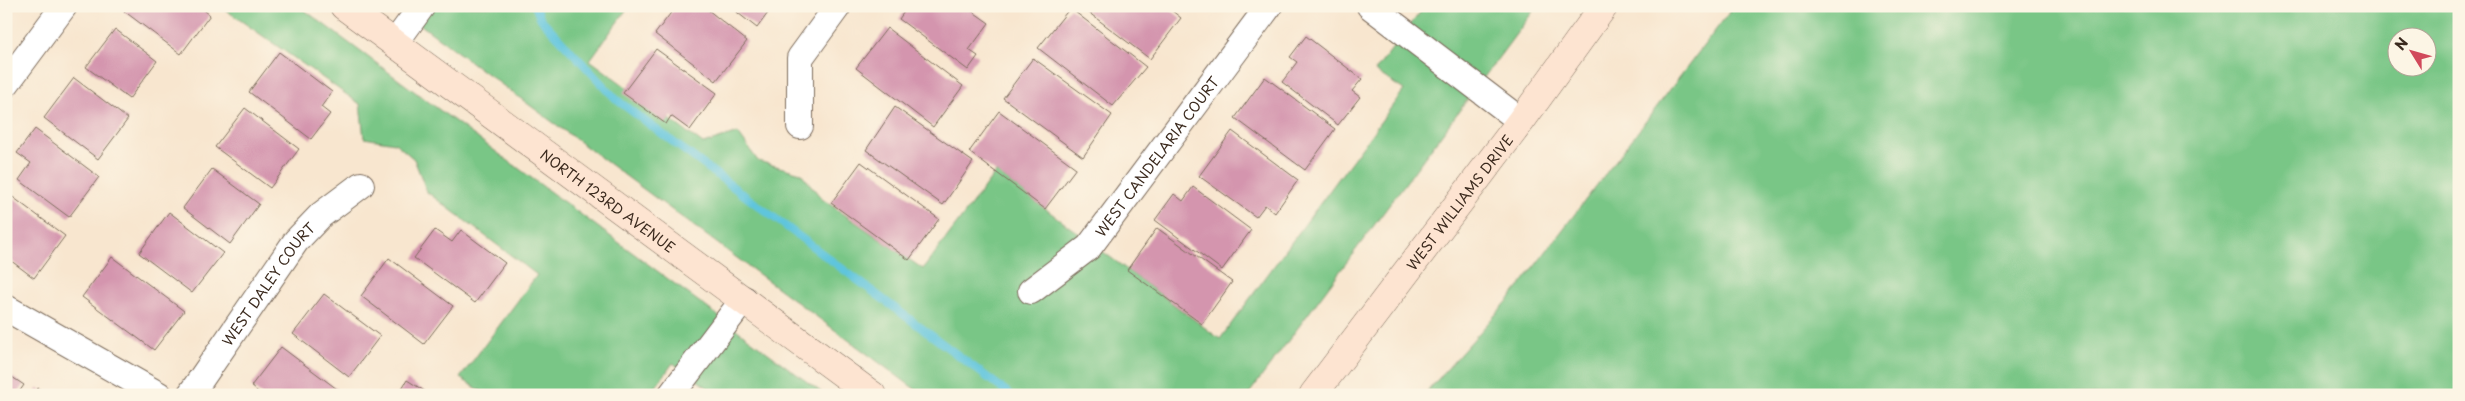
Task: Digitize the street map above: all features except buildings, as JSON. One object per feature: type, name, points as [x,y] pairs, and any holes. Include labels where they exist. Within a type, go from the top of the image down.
[{"type":"street","points":[[6,84],[64,6]]},
{"type":"street","name":"NORTH 123RD AVENUE","points":[[344,6],[872,395]]},
{"type":"street","points":[[394,44],[422,6]]},
{"type":"street","points":[[800,126],[800,58],[838,6]]},
{"type":"street","name":"WEST CANDELARIA COURT","points":[[1031,291],[1089,247],[1268,6]]},
{"type":"street","points":[[1370,6],[1521,121]]},
{"type":"street","name":"WEST WILLIAMS DRIVE","points":[[1312,395],[1521,121],[1604,6]]},
{"type":"street","name":"WEST DALEY COURT","points":[[190,395],[296,241],[321,215],[360,185]]},
{"type":"street","points":[[671,395],[744,299]]},
{"type":"street","points":[[6,308],[159,395]]},
{"type":"green space","points":[[220,6],[299,6],[825,395],[718,395],[673,363],[650,395],[488,395],[460,378],[537,275],[427,192],[414,159],[395,143],[364,138],[360,104]]},
{"type":"green space","points":[[395,6],[629,6],[590,60],[703,144],[738,133],[758,161],[801,173],[822,199],[923,269],[996,172],[1220,339],[1404,90],[1375,71],[1425,6],[1537,6],[1248,395],[923,395]]},
{"type":"green space","points":[[1734,6],[2459,6],[2459,395],[1424,395],[1512,296]]},
{"type":"waterway","points":[[535,6],[541,19],[617,100],[1011,395]]}]
